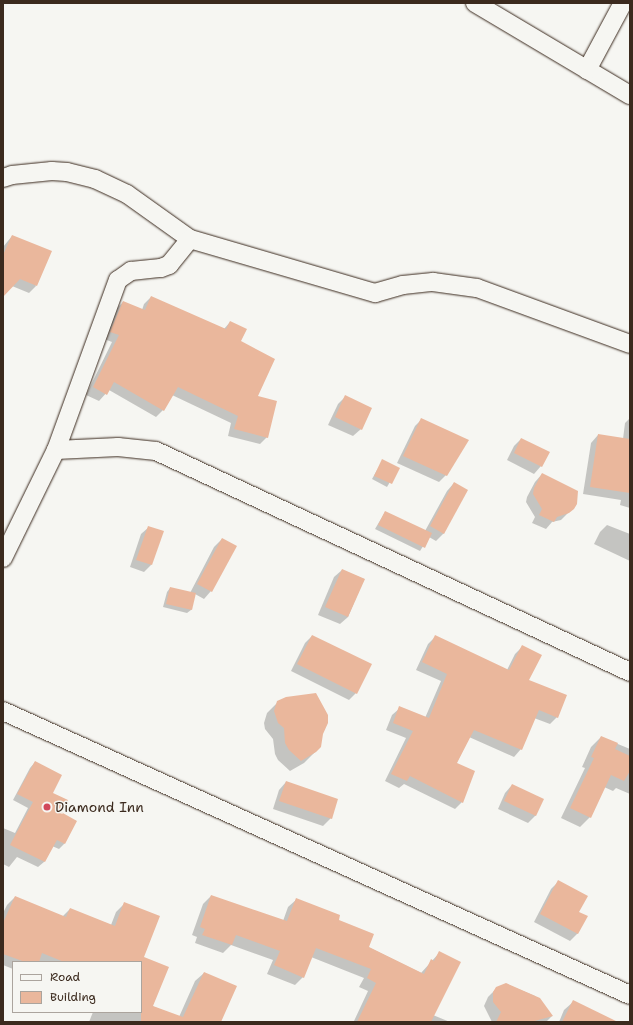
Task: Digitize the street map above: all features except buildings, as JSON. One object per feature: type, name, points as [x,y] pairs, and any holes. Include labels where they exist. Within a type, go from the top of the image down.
[{"type":"street","points":[[475,3],[630,96]]},
{"type":"street","points":[[587,70],[623,3]]},
{"type":"street","points":[[3,178],[12,175],[52,170],[95,179],[127,194],[190,239],[375,293],[403,285],[433,282],[477,288],[630,344]]},
{"type":"street","points":[[3,558],[56,450],[118,280],[131,271],[161,268],[169,265],[190,239]]},
{"type":"street","points":[[56,450],[118,447],[156,451],[630,672]]},
{"type":"street","points":[[3,711],[630,995]]},
{"type":"place","name":"Diamond Inn","points":[[47,807]]}]
